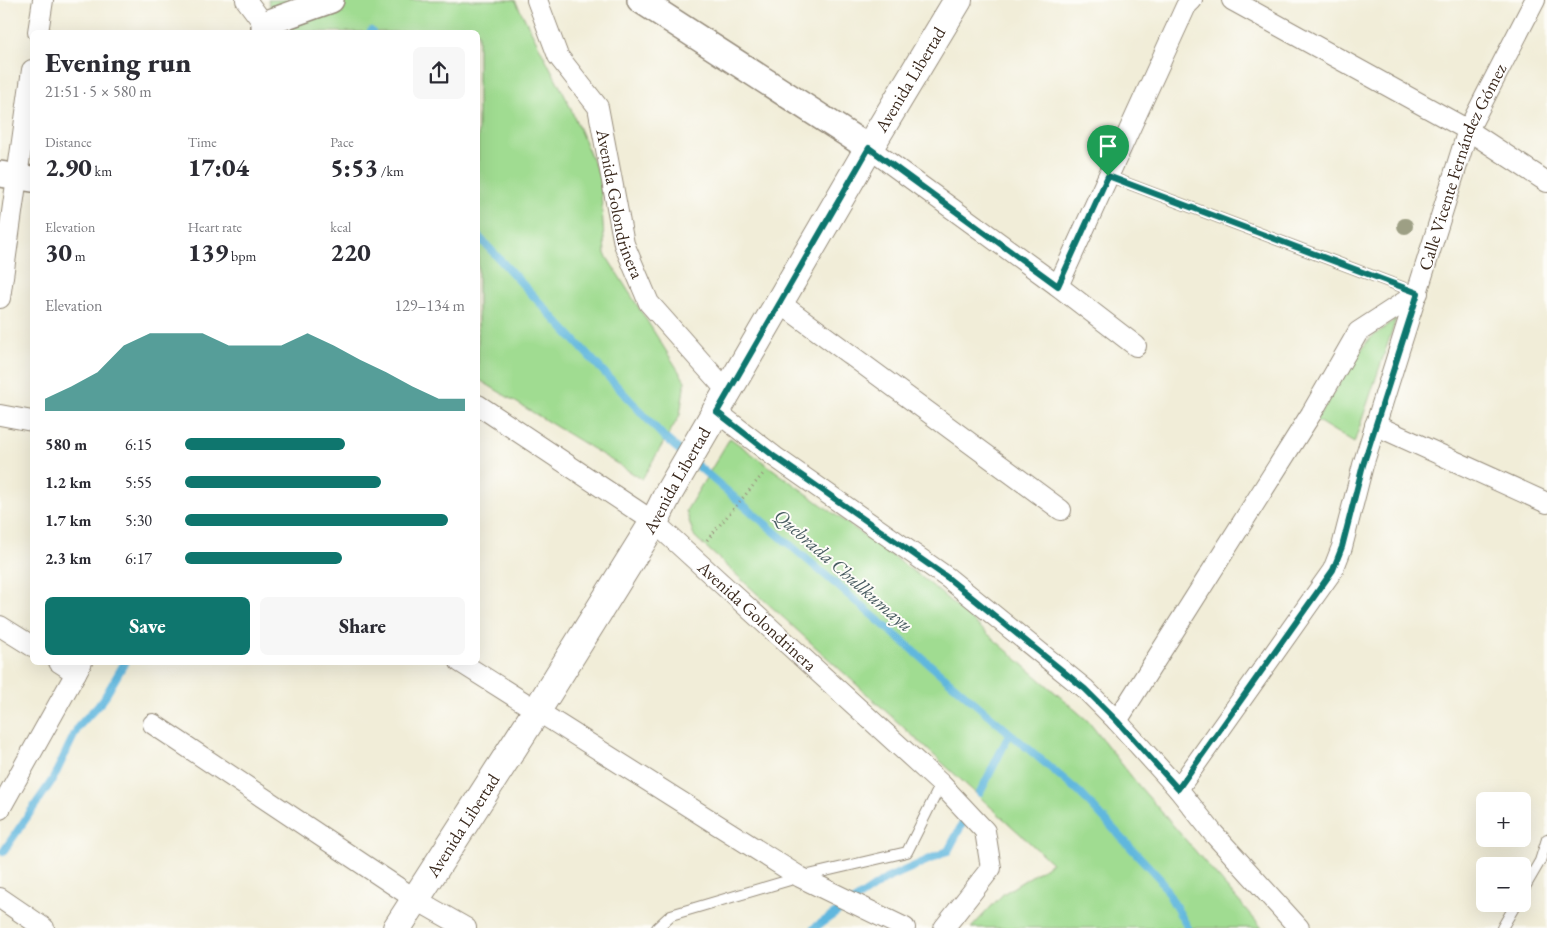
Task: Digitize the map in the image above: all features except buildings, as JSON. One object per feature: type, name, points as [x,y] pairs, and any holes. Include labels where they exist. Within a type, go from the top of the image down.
[{"type":"main road","name":"Avenida Libertad","points":[[397,928],[536,712],[654,522],[668,494],[702,439],[869,148],[958,0]]},
{"type":"street","points":[[38,30],[43,0]]},
{"type":"street","points":[[246,0],[264,28],[331,0]]},
{"type":"street","name":"Avenida Golondrinera","points":[[537,0],[558,56],[598,107],[624,244],[649,303],[722,402],[775,457],[948,578],[1085,689],[1117,721],[1178,789],[1213,833],[1299,928]]},
{"type":"street","points":[[640,0],[869,148],[1058,286],[1136,346]]},
{"type":"street","points":[[1058,286],[1186,6],[1192,0]]},
{"type":"street","points":[[1232,0],[1468,130],[1547,182]]},
{"type":"street","name":"Calle Vicente Fernández Gómez","points":[[1178,789],[1333,570],[1342,547],[1376,425],[1468,130],[1535,0]]},
{"type":"street","points":[[0,298],[30,83]]},
{"type":"street","points":[[1117,721],[1311,414],[1358,332],[1418,293]]},
{"type":"street","points":[[780,303],[1061,510]]},
{"type":"street","name":"Avenida Golondrinera","points":[[480,406],[654,522],[941,784],[985,832],[991,868],[944,928]]},
{"type":"street","points":[[0,415],[30,421]]},
{"type":"street","points":[[1376,425],[1547,503]]},
{"type":"street","points":[[0,626],[30,645]]},
{"type":"street","points":[[465,665],[536,712],[800,877],[905,928]]},
{"type":"street","points":[[0,809],[79,668]]},
{"type":"street","points":[[153,724],[414,899],[466,928]]},
{"type":"street","points":[[0,898],[44,928]]},
{"type":"lane","points":[[1108,176],[1418,293]]},
{"type":"lane","points":[[658,928],[671,915],[800,877],[907,852],[941,784]]},
{"type":"lane","points":[[1531,876],[1540,861],[1547,839]]},
{"type":"lane","points":[[1502,928],[1511,912]]},
{"type":"path","points":[[722,522],[751,489]]},
{"type":"green space","points":[[268,0],[515,0],[567,100],[600,178],[605,254],[685,381],[680,415],[642,479],[480,380],[480,30],[277,30]]},
{"type":"green space","points":[[1396,319],[1354,443],[1316,420],[1368,340]]},
{"type":"green space","points":[[730,438],[928,582],[1088,721],[1139,786],[1262,928],[971,928],[1003,894],[1052,863],[694,536],[686,511]]},
{"type":"waterway","name":"Quebrada Chullkumayu","points":[[480,238],[665,438],[1080,793],[1160,879],[1188,928]]},
{"type":"waterway","points":[[3,852],[53,779],[78,727],[103,700],[123,665]]},
{"type":"waterway","points":[[980,793],[1010,733]]},
{"type":"waterway","points":[[814,928],[886,879],[948,851],[966,817]]},
{"type":"route","points":[[869,148],[1058,286],[1108,176],[1418,293],[1363,465],[1342,547],[1333,570],[1235,712],[1194,763],[1178,789],[1117,721],[1085,689],[948,578],[775,457],[717,412],[869,148]]}]
